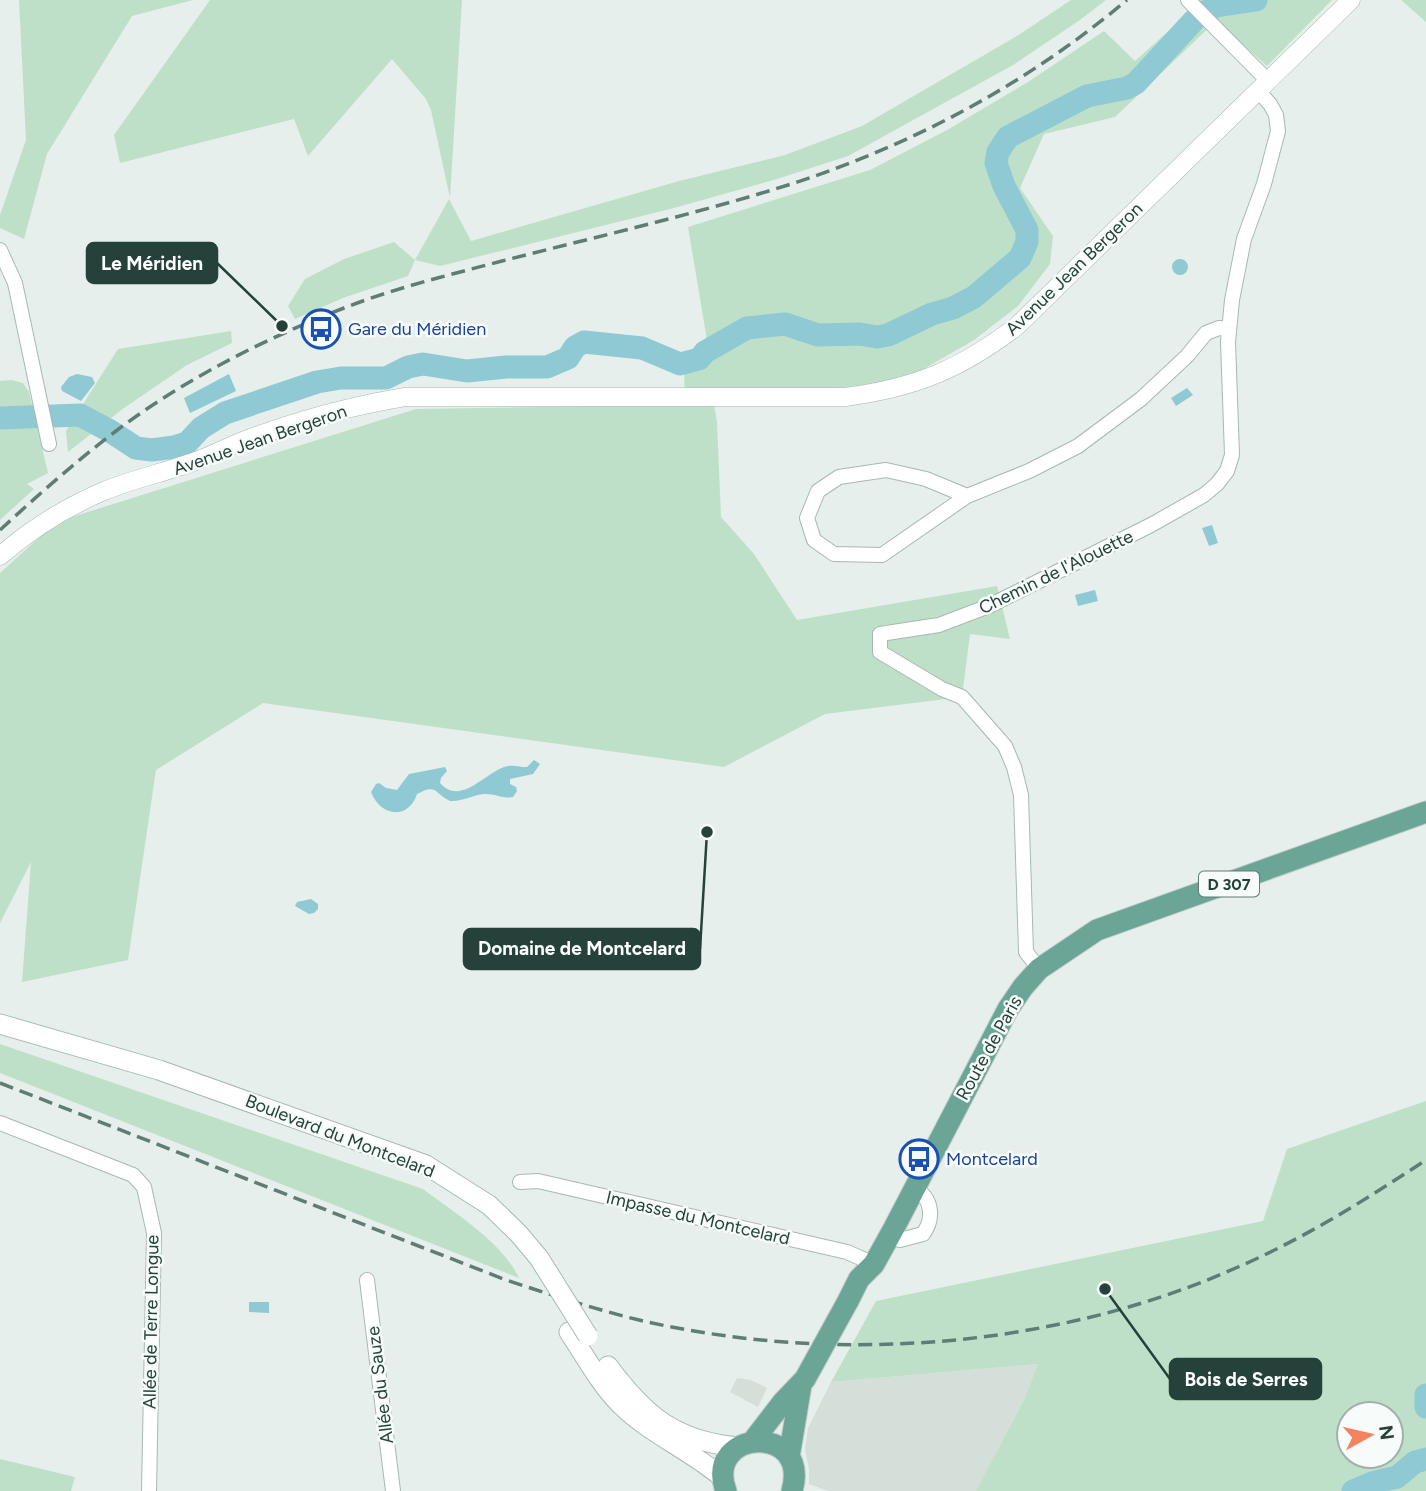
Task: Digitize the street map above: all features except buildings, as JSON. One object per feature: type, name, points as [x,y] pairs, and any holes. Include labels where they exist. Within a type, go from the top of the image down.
[{"type":"main road","name":"Route de Paris","points":[[724,1484],[724,1466],[730,1455],[746,1444],[803,1382],[859,1279],[888,1239],[1008,1009],[1039,969],[1097,930],[1426,812]]},
{"type":"main road","name":"Boulevard du Montcelard","points":[[0,1024],[159,1070],[426,1165],[489,1206],[518,1233],[619,1403],[645,1426],[702,1461],[724,1484]]},
{"type":"main road","name":"Boulevard du Montcelard","points":[[0,1035],[169,1084],[421,1176],[482,1216],[533,1261]]},
{"type":"main road","name":"Boulevard du Montcelard","points":[[578,1334],[633,1397],[652,1416],[675,1432],[711,1445],[746,1444]]},
{"type":"main road","name":"Route de Paris","points":[[792,1491],[794,1469],[789,1457],[803,1382]]},
{"type":"main road","points":[[746,1444],[774,1444],[789,1457]]},
{"type":"street","name":"Avenue Jean Bergeron","points":[[0,556],[45,522],[89,499],[101,498],[286,440],[435,398],[845,397],[914,384],[989,348],[1017,326],[1352,0]]},
{"type":"street","name":"Chemin de l'Alouette","points":[[1039,969],[1026,952],[1021,795],[1005,746],[962,697],[942,689],[880,652],[880,634],[939,625],[989,606],[1152,525],[1204,495],[1227,471],[1232,455],[1228,328],[1244,239],[1264,184],[1278,131],[1276,115],[1263,86],[1217,28],[1191,3]]},
{"type":"street","points":[[0,250],[15,283],[49,444]]},
{"type":"street","points":[[967,496],[926,479],[886,470],[839,477],[818,491],[807,518],[814,540],[834,554],[882,555],[967,496],[1029,471],[1078,446],[1141,399],[1206,333],[1228,328]]},
{"type":"street","name":"Allée de Terre Longue","points":[[0,1123],[132,1175],[144,1187],[153,1233],[149,1491]]},
{"type":"street","name":"Impasse du Montcelard","points":[[520,1182],[538,1181],[848,1252],[869,1265]]},
{"type":"street","points":[[888,1239],[900,1240],[923,1234],[930,1224],[931,1210],[920,1191],[914,1188]]},
{"type":"street","name":"Allée du Sauze","points":[[367,1280],[393,1491]]},
{"type":"shaded area","points":[[1038,1364],[1023,1402],[977,1491],[828,1491],[809,1484],[805,1449],[808,1428],[831,1382]]},
{"type":"shaded area","points":[[737,1378],[751,1380],[767,1388],[758,1407],[730,1392]]},
{"type":"green space","points":[[19,0],[193,0],[132,16],[47,154],[24,239],[0,228],[0,215],[26,140]]},
{"type":"green space","points":[[210,0],[462,0],[450,198],[431,110],[426,99],[392,59],[308,156],[294,119],[120,163],[114,135]]},
{"type":"green space","points":[[1071,0],[1106,0],[1013,65],[848,156],[674,208],[440,266],[415,260],[449,199],[471,241],[679,181],[785,155],[862,126],[1017,36]]},
{"type":"green space","points":[[1186,0],[1332,0],[1267,66],[1216,21],[1115,117],[1044,134],[1020,188],[1053,236],[1050,264],[1018,306],[974,340],[920,371],[845,397],[685,398],[684,371],[708,360],[688,227],[870,170],[947,130],[1028,82],[1104,31],[1135,61],[1193,9]]},
{"type":"green space","points":[[1401,0],[1426,0],[1426,22]]},
{"type":"green space","points":[[394,242],[415,260],[408,276],[343,298],[295,319],[288,306],[305,279],[344,259]]},
{"type":"green space","points":[[231,331],[232,343],[187,365],[124,408],[68,452],[66,431],[118,349]]},
{"type":"green space","points":[[0,381],[23,383],[29,392],[48,473],[27,484],[34,489],[0,520]]},
{"type":"green space","points":[[714,404],[721,517],[754,554],[797,620],[997,586],[1010,639],[970,634],[962,697],[825,714],[724,767],[263,703],[156,770],[128,960],[22,982],[31,862],[0,923],[0,573],[56,522],[416,409]]},
{"type":"green space","points":[[0,1044],[423,1189],[490,1240],[519,1278],[0,1073]]},
{"type":"green space","points":[[1426,1101],[1426,1491],[976,1491],[1023,1402],[1038,1364],[831,1382],[876,1301],[1263,1221],[1287,1149]]},
{"type":"green space","points":[[0,1459],[75,1477],[71,1491],[0,1491]]},
{"type":"water","points":[[1177,259],[1183,259],[1188,267],[1186,273],[1177,275],[1172,270],[1172,264]]},
{"type":"water","points":[[77,374],[92,377],[95,383],[81,401],[62,391],[61,387],[69,377]]},
{"type":"water","points":[[229,374],[236,391],[190,413],[184,398]]},
{"type":"water","points":[[1187,388],[1193,395],[1176,406],[1171,398]]},
{"type":"water","points":[[1212,525],[1218,543],[1209,546],[1202,528]]},
{"type":"water","points":[[1095,590],[1098,601],[1078,606],[1075,595]]},
{"type":"water","points":[[534,760],[540,764],[533,774],[510,779],[510,784],[516,787],[517,791],[513,797],[484,794],[450,801],[435,790],[428,789],[417,794],[407,808],[394,812],[381,806],[371,792],[379,783],[386,788],[397,790],[409,774],[445,767],[447,771],[440,783],[448,789],[464,790],[504,767],[527,767]]},
{"type":"water","points":[[311,899],[318,904],[314,913],[309,914],[295,906],[297,902]]},
{"type":"water","points":[[249,1302],[269,1302],[269,1313],[249,1312]]},
{"type":"waterway","points":[[0,418],[80,415],[136,448],[152,450],[187,443],[201,428],[225,413],[317,382],[341,378],[386,378],[408,367],[423,364],[467,371],[547,367],[568,358],[575,347],[584,342],[642,348],[680,364],[699,359],[705,352],[747,328],[785,324],[818,335],[888,335],[974,297],[1020,258],[1027,242],[1027,230],[1004,186],[996,163],[998,152],[1008,137],[1087,96],[1127,88],[1136,83],[1198,16],[1216,6],[1256,0]]},
{"type":"waterway","points":[[1426,1395],[1426,1407]]},
{"type":"waterway","points":[[1353,1491],[1397,1477],[1415,1462],[1426,1459]]},
{"type":"railway","points":[[0,530],[71,467],[142,412],[197,377],[284,333],[402,288],[739,200],[868,156],[914,136],[1003,88],[1087,32],[1127,0]]},
{"type":"railway","points":[[0,1083],[506,1280],[643,1321],[717,1335],[792,1343],[869,1345],[945,1341],[1021,1331],[1096,1316],[1168,1294],[1263,1256],[1334,1218],[1426,1160]]},
{"type":"place","name":"Le Méridien","points":[[282,326]]},
{"type":"place","name":"Gare du Méridien","points":[[321,329]]},
{"type":"place","name":"Domaine de Montcelard","points":[[707,832]]},
{"type":"place","name":"Montcelard","points":[[919,1159]]},
{"type":"place","name":"Bois de Serres","points":[[1105,1289]]}]
